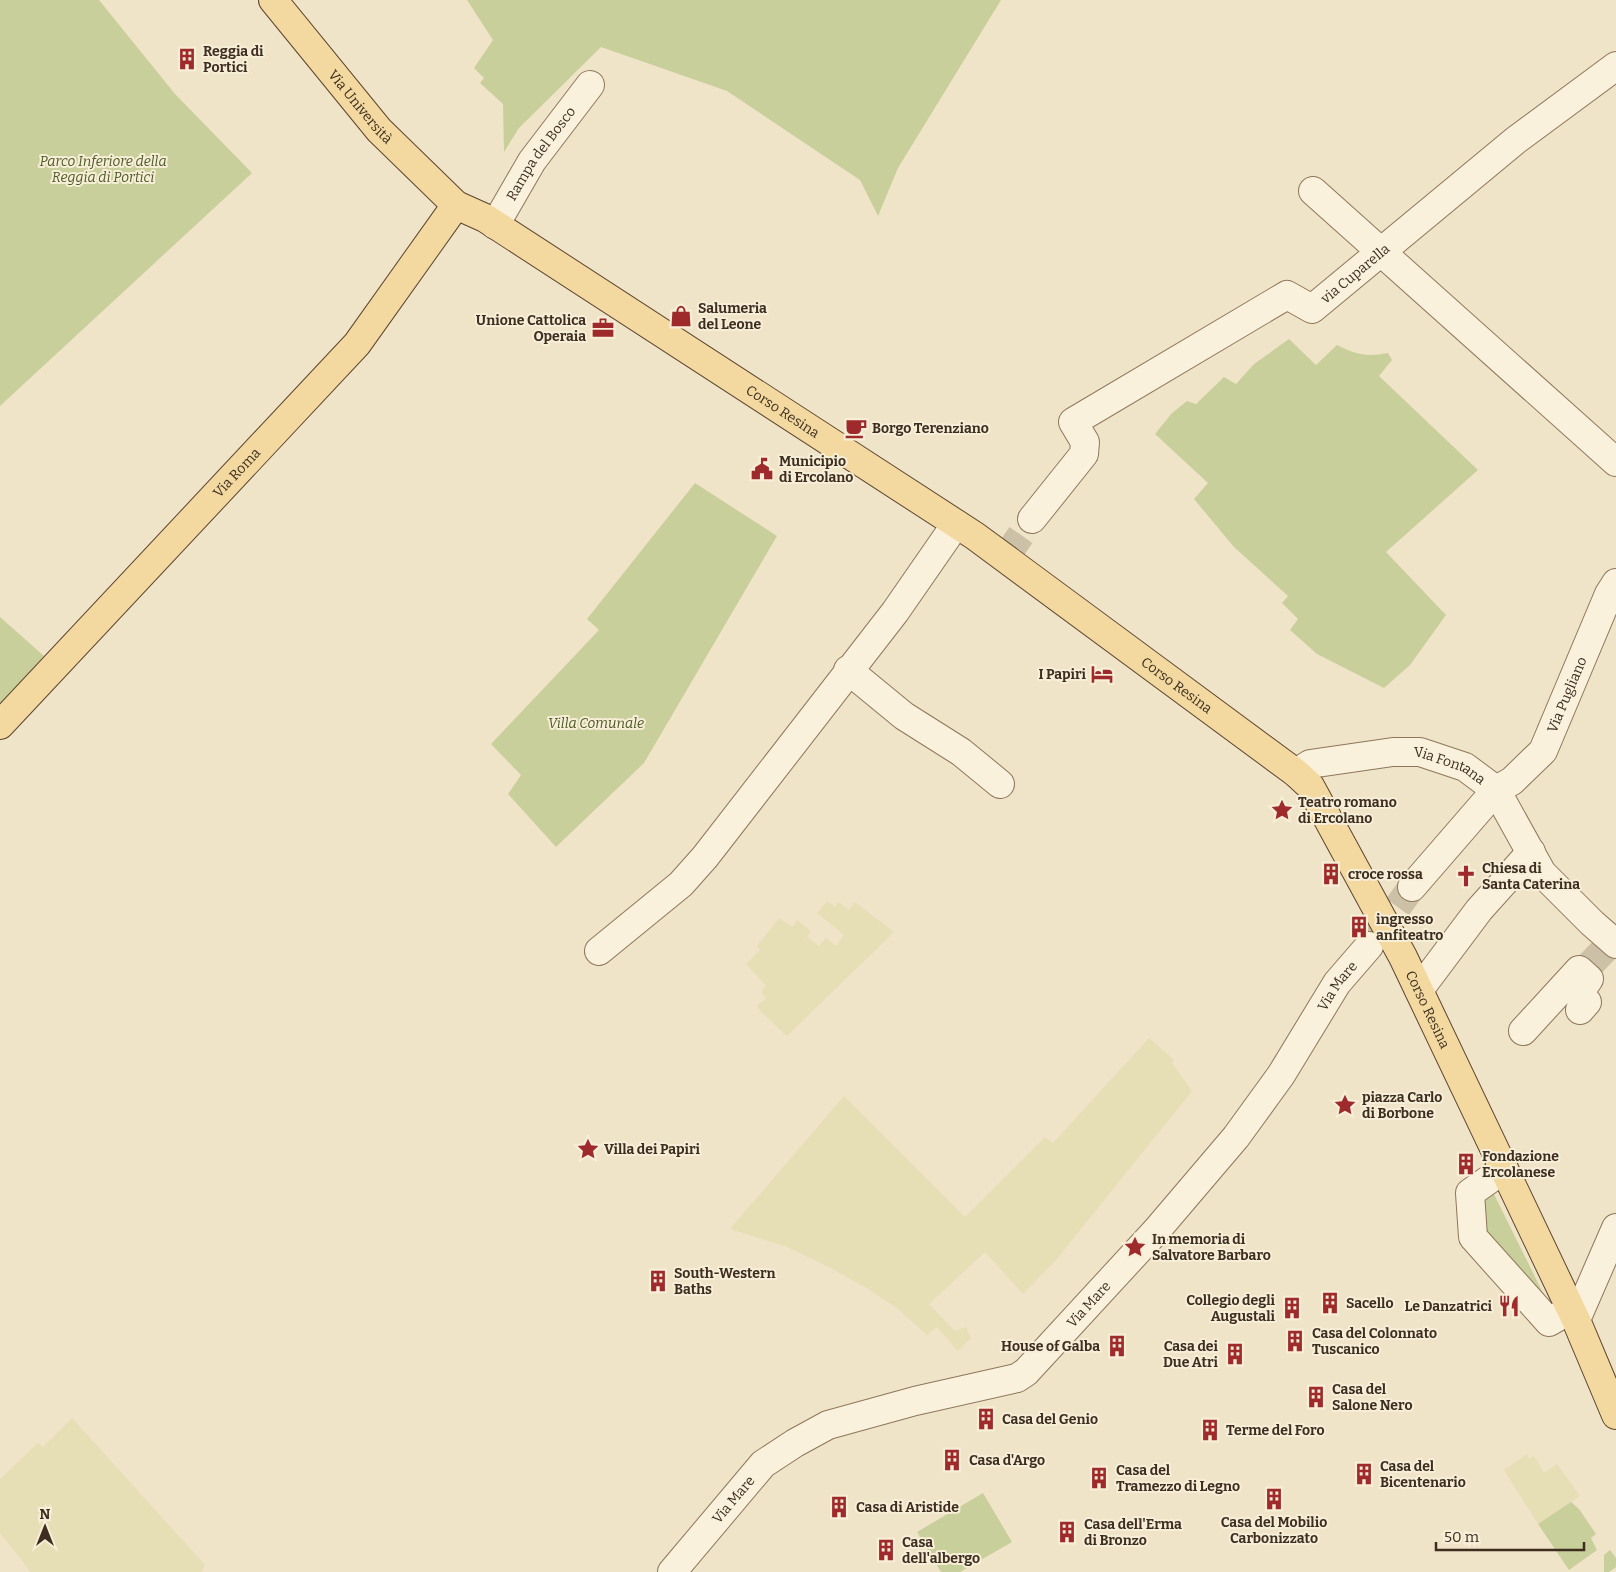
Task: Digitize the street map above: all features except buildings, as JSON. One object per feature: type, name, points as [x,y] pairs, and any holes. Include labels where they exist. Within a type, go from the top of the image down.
[{"type":"main road","name":"Via Università","points":[[273,0],[379,130],[456,205]]},
{"type":"main road","name":"Corso Resina","points":[[456,205],[495,225],[956,524],[1296,773],[1310,786],[1404,957],[1574,1314],[1614,1403]]},
{"type":"main road","name":"Via Roma","points":[[0,725],[357,344],[456,205]]},
{"type":"street","name":"via Cuparella","points":[[1032,519],[1084,454],[1084,442],[1073,422],[1287,295],[1312,310],[1516,140],[1616,66]]},
{"type":"street","name":"Rampa del Bosco","points":[[495,225],[532,161],[590,85]]},
{"type":"street","points":[[1313,191],[1616,462]]},
{"type":"street","points":[[599,951],[682,884],[706,857],[848,670],[895,612],[956,524]]},
{"type":"street","name":"Via Pugliano","points":[[1412,887],[1496,790],[1512,781],[1543,751],[1609,594],[1616,583]]},
{"type":"street","points":[[848,670],[904,716],[961,752],[1000,784]]},
{"type":"street","name":"Via Fontana","points":[[1296,773],[1310,764],[1393,752],[1420,752],[1465,767],[1496,790],[1542,872],[1600,955]]},
{"type":"street","points":[[1419,990],[1479,910],[1531,852]]},
{"type":"street","name":"Via Mare","points":[[672,1572],[763,1464],[795,1443],[828,1425],[915,1401],[1017,1378],[1026,1372],[1156,1232],[1236,1137],[1281,1075],[1337,983],[1369,946]]},
{"type":"street","points":[[1580,1010],[1587,1002],[1578,994],[1589,979],[1600,955]]},
{"type":"street","points":[[1523,1031],[1579,970],[1600,955]]},
{"type":"street","points":[[1504,1169],[1470,1193],[1473,1237],[1549,1322],[1574,1314],[1616,1228]]},
{"type":"shaded area","points":[[827,901],[835,907],[839,902],[849,910],[855,902],[894,932],[787,1036],[757,1006],[766,998],[761,992],[766,986],[746,964],[760,950],[757,946],[779,918],[792,927],[797,920],[811,931],[807,937],[819,946],[826,938],[836,946],[844,935],[817,913]]},
{"type":"shaded area","points":[[1149,1038],[1174,1060],[1172,1063],[1192,1091],[1056,1260],[1023,1294],[985,1252],[929,1304],[955,1331],[966,1327],[971,1338],[958,1351],[937,1327],[927,1335],[898,1309],[868,1289],[827,1266],[787,1247],[730,1229],[844,1096],[965,1217],[1045,1137],[1053,1143]]},
{"type":"shaded area","points":[[72,1418],[205,1565],[201,1572],[31,1572],[0,1533],[0,1479],[38,1443],[43,1447]]},
{"type":"shaded area","points":[[1527,1454],[1529,1459],[1534,1456],[1544,1473],[1557,1464],[1580,1496],[1538,1524],[1504,1470]]},
{"type":"green space","name":"Parco Inferiore della Reggia di Portici","points":[[0,0],[99,0],[175,94],[252,173],[0,406]]},
{"type":"green space","points":[[467,0],[1001,0],[898,168],[878,216],[860,180],[727,91],[601,47],[519,128],[504,152],[503,104],[480,83],[484,78],[474,68],[493,40]]},
{"type":"green space","points":[[1289,339],[1316,365],[1337,345],[1362,354],[1388,353],[1392,360],[1379,376],[1478,470],[1386,552],[1446,615],[1410,665],[1384,688],[1317,654],[1290,630],[1298,619],[1282,603],[1288,596],[1234,547],[1194,499],[1208,483],[1155,434],[1172,413],[1187,401],[1196,404],[1224,377],[1236,384],[1254,364]]},
{"type":"green space","name":"Villa Comunale","points":[[695,483],[777,536],[644,763],[556,847],[508,794],[521,775],[491,744],[599,630],[587,619]]},
{"type":"green space","points":[[0,617],[44,656],[0,705]]},
{"type":"green space","points":[[1489,1184],[1545,1297],[1489,1249],[1479,1218]]},
{"type":"green space","points":[[983,1493],[1012,1542],[960,1572],[941,1572],[917,1532]]},
{"type":"green space","points":[[1571,1502],[1579,1509],[1596,1534],[1591,1538],[1597,1550],[1569,1570],[1538,1524]]},
{"type":"green space","points":[[1610,1550],[1616,1558],[1616,1567],[1609,1572],[1604,1572],[1604,1555]]},
{"type":"tunnel","points":[[1005,558],[1032,519]]},
{"type":"tunnel","points":[[1373,941],[1412,887]]},
{"type":"tunnel","points":[[1587,968],[1605,949]]},
{"type":"place","name":"Reggia di Portici","points":[[187,59]]},
{"type":"place","name":"Salumeria del Leone","points":[[681,316]]},
{"type":"place","name":"Unione Cattolica Operaia","points":[[603,328]]},
{"type":"place","name":"Borgo Terenziano","points":[[856,428]]},
{"type":"place","name":"Municipio di Ercolano","points":[[762,469]]},
{"type":"place","name":"I Papiri","points":[[1102,674]]},
{"type":"place","name":"Teatro romano di Ercolano","points":[[1282,810]]},
{"type":"place","name":"croce rossa","points":[[1331,874]]},
{"type":"place","name":"Chiesa di Santa Caterina","points":[[1466,876]]},
{"type":"place","name":"ingresso anfiteatro","points":[[1359,927]]},
{"type":"place","name":"piazza Carlo di Borbone","points":[[1345,1105]]},
{"type":"place","name":"Villa dei Papiri","points":[[588,1149]]},
{"type":"place","name":"Fondazione Ercolanese","points":[[1466,1164]]},
{"type":"place","name":"In memoria di Salvatore Barbaro","points":[[1135,1247]]},
{"type":"place","name":"South-Western Baths","points":[[658,1281]]},
{"type":"place","name":"Sacello","points":[[1330,1303]]},
{"type":"place","name":"Le Danzatrici","points":[[1509,1306]]},
{"type":"place","name":"Collegio degli Augustali","points":[[1292,1308]]},
{"type":"place","name":"Casa del Colonnato Tuscanico","points":[[1295,1341]]},
{"type":"place","name":"House of Galba","points":[[1117,1346]]},
{"type":"place","name":"Casa dei Due Atri","points":[[1235,1354]]},
{"type":"place","name":"Casa del Salone Nero","points":[[1316,1397]]},
{"type":"place","name":"Casa del Genio","points":[[986,1419]]},
{"type":"place","name":"Terme del Foro","points":[[1210,1430]]},
{"type":"place","name":"Casa d'Argo","points":[[952,1460]]},
{"type":"place","name":"Casa del Bicentenario","points":[[1364,1474]]},
{"type":"place","name":"Casa del Tramezzo di Legno","points":[[1099,1478]]},
{"type":"place","name":"Casa del Mobilio Carbonizzato","points":[[1274,1499]]},
{"type":"place","name":"Casa di Aristide","points":[[839,1507]]},
{"type":"place","name":"Casa dell'Erma di Bronzo","points":[[1067,1532]]},
{"type":"place","name":"Casa dell'albergo","points":[[886,1550]]}]
